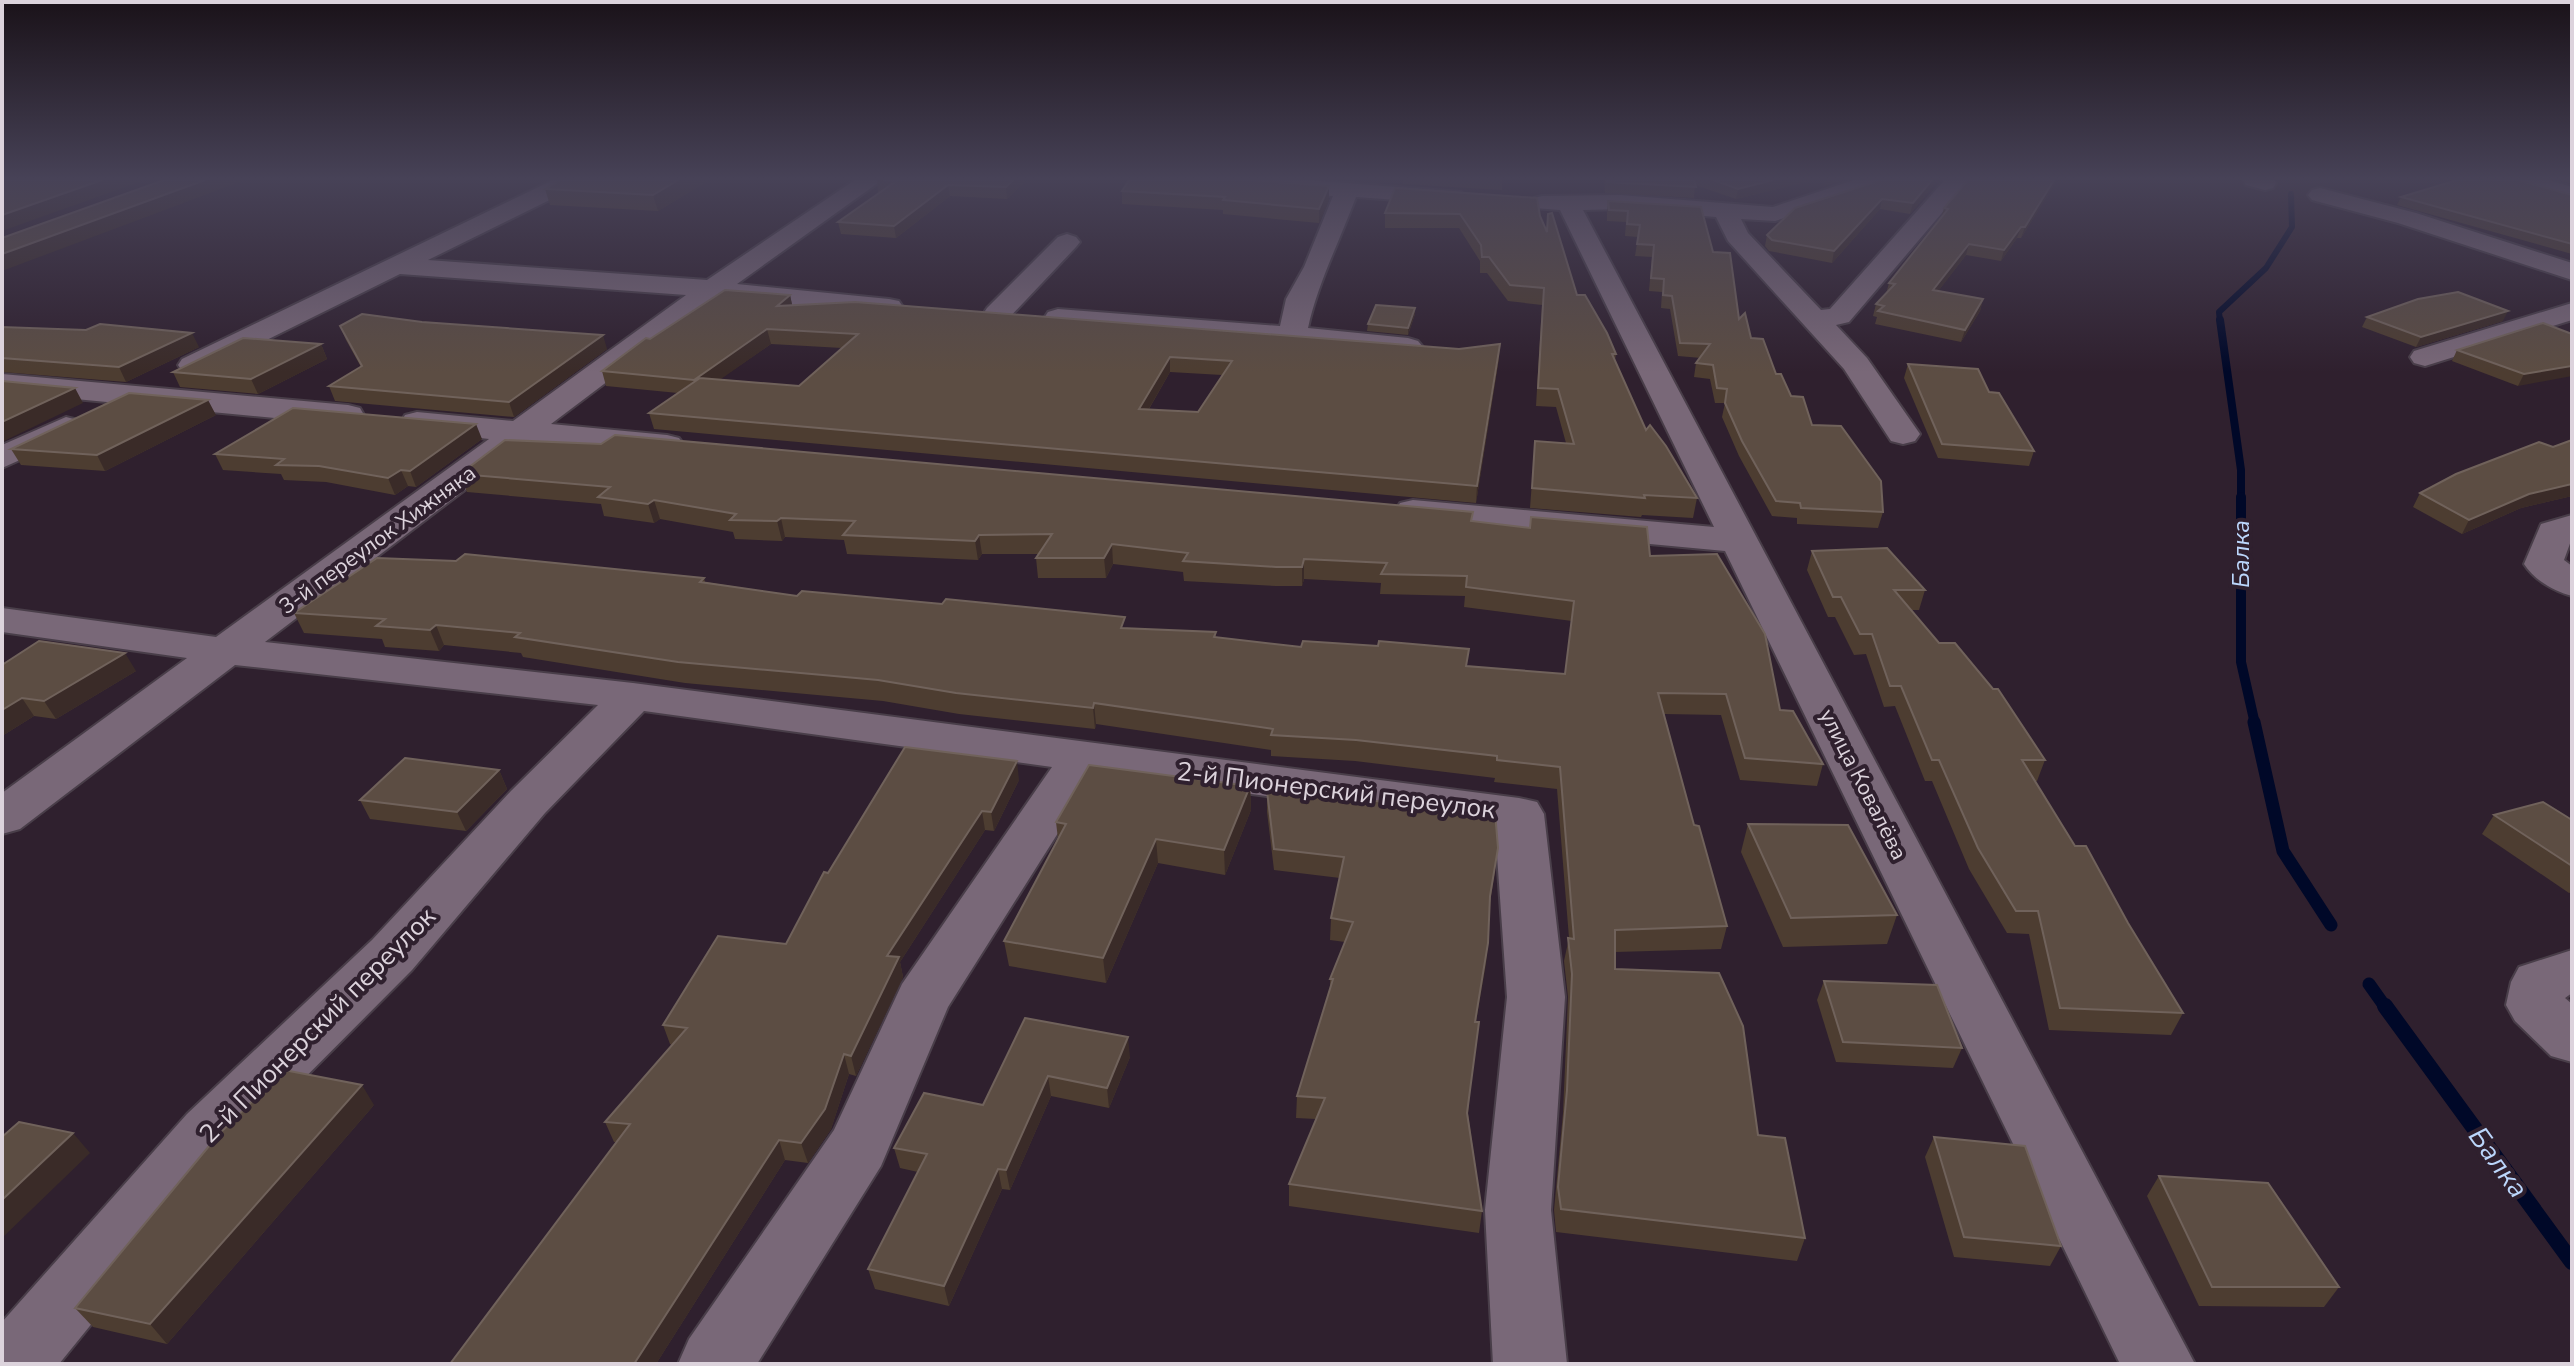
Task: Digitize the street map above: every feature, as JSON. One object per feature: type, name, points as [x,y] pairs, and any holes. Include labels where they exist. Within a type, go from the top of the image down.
[{"type":"street","points":[[2,458],[442,244]]},
{"type":"street","name":"3-й переулок Хижняка","points":[[2,817],[712,289],[778,244]]},
{"type":"street","points":[[997,314],[1065,244]]},
{"type":"street","points":[[1292,335],[1300,299],[1326,244]]},
{"type":"street","name":"улица Ковалёва","points":[[1567,244],[1741,541],[2158,1364]]},
{"type":"street","points":[[1744,244],[1856,364],[1903,434]]},
{"type":"street","points":[[1815,319],[1839,316],[1902,244]]},
{"type":"street","points":[[2486,244],[2572,272]]},
{"type":"street","points":[[396,266],[712,289],[830,303],[921,309]]},
{"type":"street","points":[[2425,357],[2572,311]]},
{"type":"street","points":[[967,312],[1292,335],[1442,350]]},
{"type":"street","points":[[2,383],[696,448]]},
{"type":"street","points":[[1377,508],[1741,541]]},
{"type":"street","points":[[2558,574],[2554,532],[2572,526]]},
{"type":"street","name":"2-й Пионерский переулок","points":[[2,620],[227,651],[633,696],[1519,814],[1536,997],[1518,1210],[1530,1364]]},
{"type":"street","name":"2-й Пионерский переулок","points":[[13,1364],[209,1133],[392,955],[528,802],[633,696]]},
{"type":"street","points":[[715,1364],[858,1147],[922,1000],[1082,757]]},
{"type":"street","points":[[2556,976],[2535,1005],[2572,1039]]},
{"type":"building","points":[[2,244],[30,244],[2,254]]},
{"type":"building","points":[[1561,244],[1577,295],[1585,295],[1607,333],[1616,354],[1612,354],[1646,430],[1650,425],[1697,498],[1644,495],[1645,498],[1532,488],[1535,441],[1574,444],[1558,389],[1538,388],[1544,288],[1510,285],[1489,257],[1482,257],[1481,245]]},
{"type":"building","points":[[1637,244],[1711,244],[1713,252],[1730,253],[1739,319],[1745,313],[1751,338],[1763,339],[1776,374],[1781,374],[1791,396],[1803,397],[1812,425],[1841,426],[1881,481],[1883,512],[1801,508],[1800,503],[1776,501],[1742,441],[1725,403],[1727,389],[1717,388],[1713,365],[1696,363],[1710,344],[1680,343],[1672,296],[1663,295],[1664,279],[1651,278],[1654,245]]},
{"type":"building","points":[[1793,244],[1841,244],[1834,251]]},
{"type":"building","points":[[1920,244],[2009,244],[2004,250],[1969,244],[1933,290],[1983,299],[1965,330],[1878,311],[1884,306],[1876,304],[1895,284],[1889,283]]},
{"type":"building","points":[[725,290],[790,295],[777,306],[855,302],[1459,349],[1500,344],[1477,486],[649,413],[700,378],[799,386],[858,334],[767,329],[694,380],[602,371],[646,338],[650,339]],"holes":[[[1170,357],[1232,361],[1198,412],[1139,409]]]},
{"type":"building","points":[[2458,292],[2508,311],[2421,337],[2367,317],[2418,299]]},
{"type":"building","points":[[1376,305],[1415,308],[1408,328],[1368,324]]},
{"type":"building","points":[[362,314],[422,322],[603,335],[509,402],[329,386],[362,366],[340,326]]},
{"type":"building","points":[[2543,323],[2572,334],[2572,366],[2524,374],[2457,350]]},
{"type":"building","points":[[100,324],[192,333],[119,367],[2,358],[2,327],[86,330]]},
{"type":"building","points":[[243,338],[321,344],[251,379],[173,372]]},
{"type":"building","points":[[1908,364],[1978,369],[1989,392],[1999,393],[2034,451],[1942,444]]},
{"type":"building","points":[[2,381],[75,388],[2,422]]},
{"type":"building","points":[[129,393],[208,400],[97,455],[11,449]]},
{"type":"building","points":[[293,408],[476,424],[410,471],[401,470],[388,478],[319,466],[276,465],[284,459],[215,454]]},
{"type":"building","points":[[615,435],[1473,512],[1471,521],[1530,528],[1531,517],[1647,527],[1650,556],[1717,554],[1765,634],[1780,710],[1793,711],[1823,764],[1745,758],[1726,694],[1658,693],[1694,825],[1699,826],[1727,926],[1615,930],[1615,969],[1719,973],[1743,1026],[1758,1135],[1785,1138],[1805,1238],[1561,1209],[1558,1187],[1567,1090],[1572,974],[1568,938],[1574,939],[1560,767],[1497,760],[1497,756],[1356,740],[1271,735],[1273,729],[1094,703],[1093,708],[956,693],[878,680],[678,662],[515,637],[520,633],[436,625],[430,630],[376,626],[385,619],[294,613],[377,558],[456,561],[465,554],[704,578],[700,582],[797,596],[802,591],[942,604],[946,599],[1125,617],[1121,628],[1216,632],[1214,637],[1301,647],[1303,641],[1378,646],[1379,641],[1469,649],[1466,666],[1565,674],[1574,601],[1466,587],[1467,576],[1381,574],[1387,563],[1304,559],[1302,567],[1276,567],[1183,561],[1188,553],[1112,544],[1104,558],[1036,558],[1052,534],[979,535],[975,541],[843,535],[855,521],[781,518],[777,521],[730,520],[736,514],[654,500],[648,504],[598,497],[610,487],[460,474],[505,440],[601,444]]},
{"type":"building","points":[[2572,440],[2572,484],[2529,494],[2469,520],[2420,493],[2456,474],[2539,442],[2553,447]]},
{"type":"building","points":[[1887,548],[1925,590],[1894,590],[1939,643],[1955,643],[1993,689],[1998,689],[2045,760],[2022,760],[2075,846],[2086,846],[2183,1013],[2060,1008],[2038,911],[2016,911],[1978,848],[1939,760],[1932,760],[1901,686],[1890,686],[1872,634],[1860,634],[1841,597],[1833,597],[1812,551]]},
{"type":"building","points":[[39,641],[125,653],[44,701],[22,698],[2,710],[2,665]]},
{"type":"building","points":[[905,747],[1017,761],[991,812],[982,811],[887,956],[899,957],[851,1056],[844,1054],[825,1109],[801,1143],[779,1140],[634,1364],[450,1364],[630,1124],[605,1122],[687,1028],[663,1025],[718,936],[786,944],[824,872],[828,873]]},
{"type":"building","points":[[405,758],[499,770],[457,812],[360,800]]},
{"type":"building","points":[[1089,765],[1250,786],[1224,850],[1156,839],[1103,958],[1004,941],[1066,824],[1056,822]]},
{"type":"building","points":[[1267,791],[1495,812],[1498,848],[1490,896],[1488,943],[1475,1022],[1479,1022],[1467,1113],[1482,1211],[1289,1184],[1325,1098],[1297,1096],[1333,979],[1330,979],[1353,922],[1331,918],[1344,857],[1274,849]]},
{"type":"building","points":[[2543,802],[2572,820],[2572,866],[2494,815]]},
{"type":"building","points":[[1748,824],[1848,825],[1897,915],[1791,918]]},
{"type":"building","points":[[1824,981],[1937,985],[1962,1048],[1843,1042]]},
{"type":"building","points":[[1025,1018],[1128,1037],[1107,1088],[1048,1076],[1006,1170],[998,1169],[944,1286],[868,1269],[927,1154],[894,1148],[924,1093],[983,1105]]},
{"type":"building","points":[[284,1070],[362,1085],[150,1324],[75,1308],[219,1134]]},
{"type":"building","points":[[19,1122],[73,1133],[2,1200],[2,1137]]},
{"type":"building","points":[[1934,1137],[2025,1146],[2061,1246],[1964,1237]]},
{"type":"building","points":[[2159,1176],[2268,1183],[2339,1287],[2212,1287]]},
{"type":"waterway","name":"Балка","points":[[2220,322],[2219,312],[2266,268],[2281,244]]},
{"type":"waterway","name":"Балка","points":[[2220,320],[2241,470],[2241,662],[2255,724]]},
{"type":"waterway","name":"Балка","points":[[2254,722],[2283,851],[2331,925]]},
{"type":"waterway","name":"Балка","points":[[2369,984],[2386,1008]]},
{"type":"waterway","name":"Балка","points":[[2385,1006],[2572,1262]]}]
